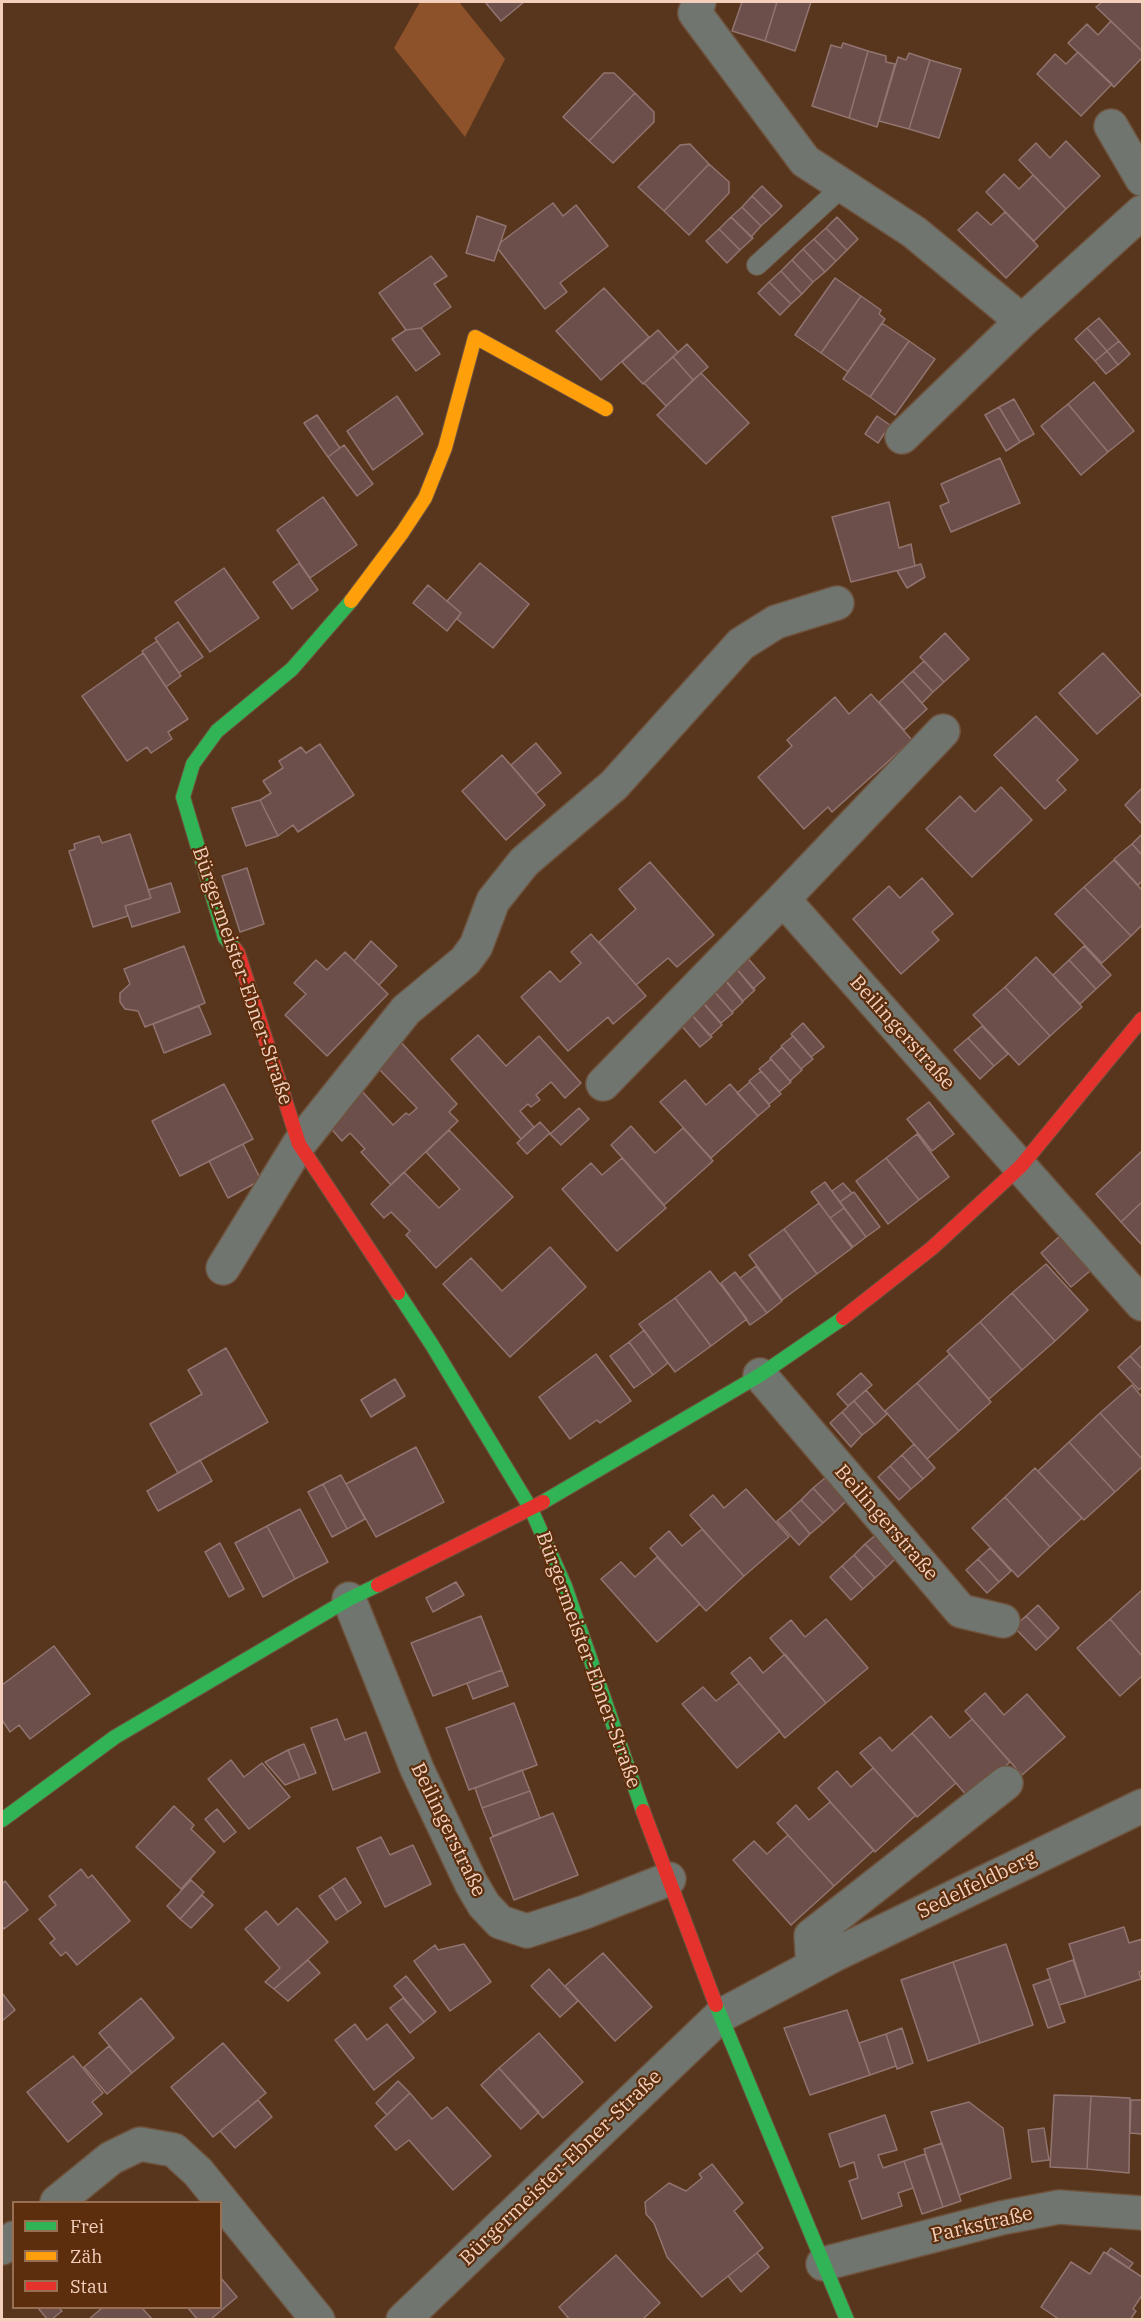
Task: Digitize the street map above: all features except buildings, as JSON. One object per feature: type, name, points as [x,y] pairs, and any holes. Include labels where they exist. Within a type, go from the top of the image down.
[{"type":"street","points":[[699,2],[695,13],[805,161],[914,232],[1022,321]]},
{"type":"street","points":[[1112,126],[1143,179]]},
{"type":"street","points":[[902,437],[1022,321],[1143,213]]},
{"type":"street","name":"Bürgermeister-Ebner-Straße","points":[[606,409],[475,337],[445,448],[425,498],[344,610],[299,660],[217,731],[193,764],[183,797],[225,938],[238,953],[299,1144],[432,1346],[531,1509],[569,1596],[720,2016],[847,2319]]},
{"type":"street","name":"Bürgermeister-Ebner-Straße","points":[[223,1268],[299,1144],[406,1010],[465,961],[476,946],[493,901],[524,862],[614,785],[741,644],[776,622],[837,603]]},
{"type":"street","points":[[603,1084],[943,730]]},
{"type":"street","name":"Beilingerstraße","points":[[783,899],[1143,1304]]},
{"type":"street","points":[[2,1820],[115,1737],[350,1599],[531,1509],[760,1375],[847,1315],[932,1248],[1021,1166],[1143,1019]]},
{"type":"street","name":"Beilingerstraße","points":[[760,1375],[961,1611],[1003,1622]]},
{"type":"street","name":"Beilingerstraße","points":[[350,1599],[417,1769],[471,1882],[484,1905],[500,1922],[527,1931],[585,1912],[669,1879]]},
{"type":"street","points":[[813,1966],[811,1936],[1006,1782]]},
{"type":"street","name":"Sedelfeldberg","points":[[720,2016],[813,1966],[1143,1806]]},
{"type":"street","name":"Bürgermeister-Ebner-Straße","points":[[403,2319],[720,2016]]},
{"type":"street","points":[[58,2201],[111,2158],[140,2144],[174,2150],[198,2172],[222,2201]]},
{"type":"street","points":[[222,2201],[318,2319]]},
{"type":"street","name":"Parkstraße","points":[[823,2264],[1001,2218],[1059,2207],[1143,2213]]},
{"type":"lane","points":[[757,265],[844,185]]},
{"type":"shaded area","points":[[420,2],[459,2],[505,59],[465,137],[394,48]]},
{"type":"traffic: fast","points":[[235,949],[225,938],[183,797],[193,764],[217,731],[292,669],[351,601]]},
{"type":"traffic: fast","points":[[398,1293],[531,1509],[565,1586],[643,1811]]},
{"type":"traffic: fast","points":[[543,1502],[760,1375],[843,1318]]},
{"type":"traffic: fast","points":[[2,1820],[115,1737],[349,1599],[378,1585]]},
{"type":"traffic: fast","points":[[716,2005],[847,2320]]},
{"type":"traffic: slow","points":[[351,601],[425,498],[445,448],[475,337],[606,409]]},
{"type":"traffic: jam","points":[[235,949],[299,1144],[398,1293]]},
{"type":"traffic: jam","points":[[843,1318],[932,1248],[1021,1166],[1142,1019]]},
{"type":"traffic: jam","points":[[378,1585],[543,1502]]},
{"type":"traffic: jam","points":[[643,1811],[716,2005]]}]
